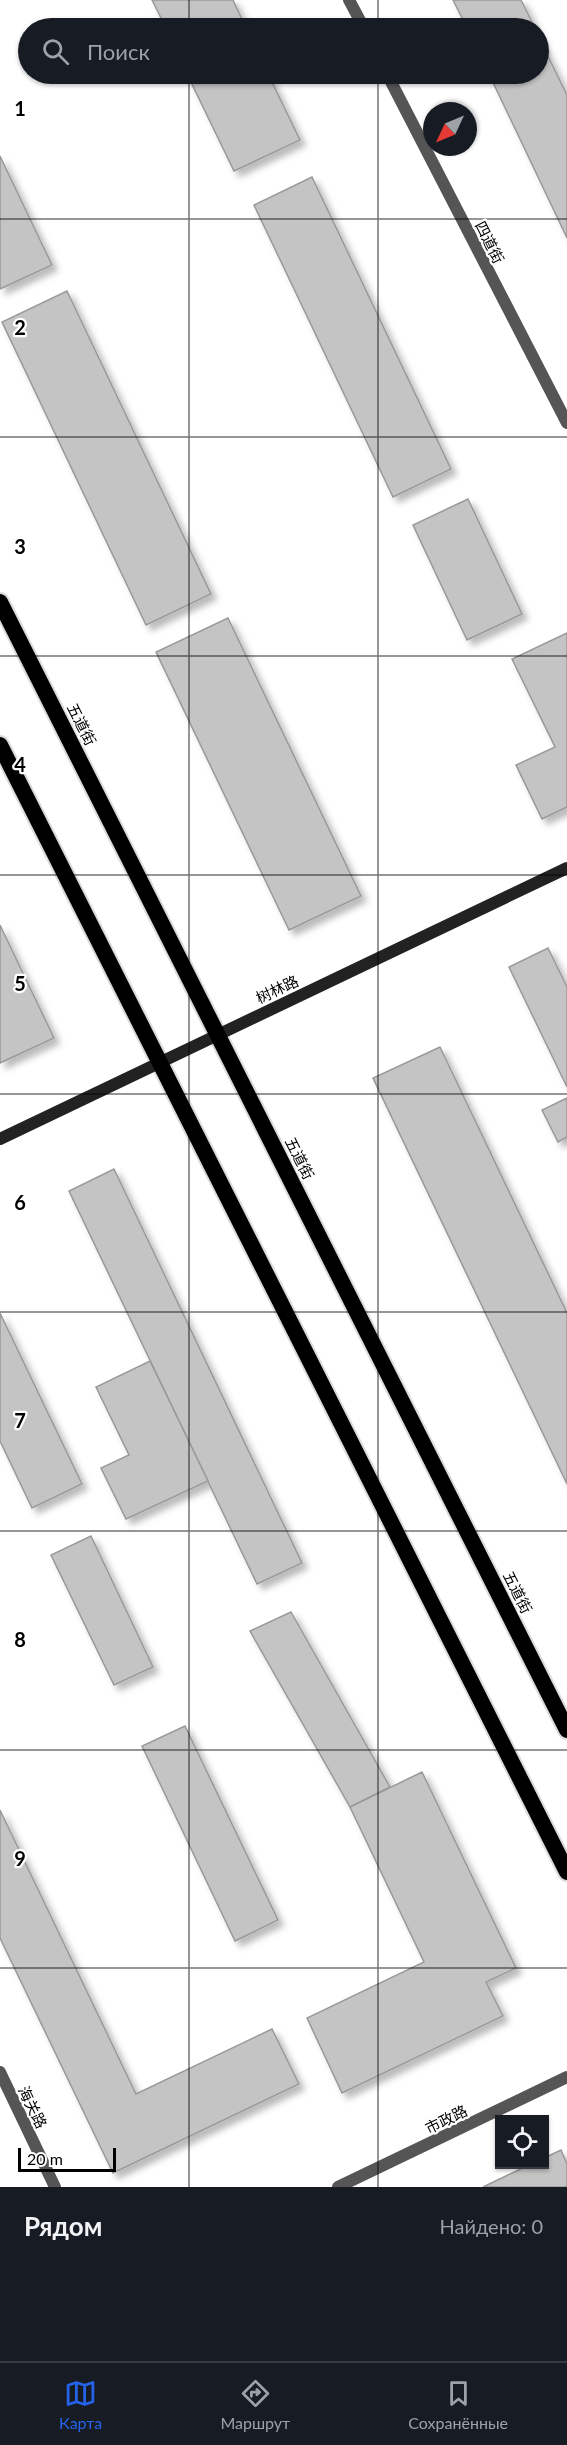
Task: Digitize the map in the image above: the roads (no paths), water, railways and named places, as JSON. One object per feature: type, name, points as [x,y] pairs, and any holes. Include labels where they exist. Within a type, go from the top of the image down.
[{"type":"highway","name":"五道街","points":[[0,602],[567,1730]]},
{"type":"highway","points":[[0,745],[567,1872]]},
{"type":"main road","name":"树林路","points":[[0,1139],[159,1061],[567,868]]},
{"type":"street","points":[[349,0],[359,18]]},
{"type":"street","name":"四道街","points":[[392,84],[567,423]]},
{"type":"street","name":"海关路","points":[[0,2072],[55,2187]]},
{"type":"street","name":"市政路","points":[[338,2187],[567,2077]]}]
